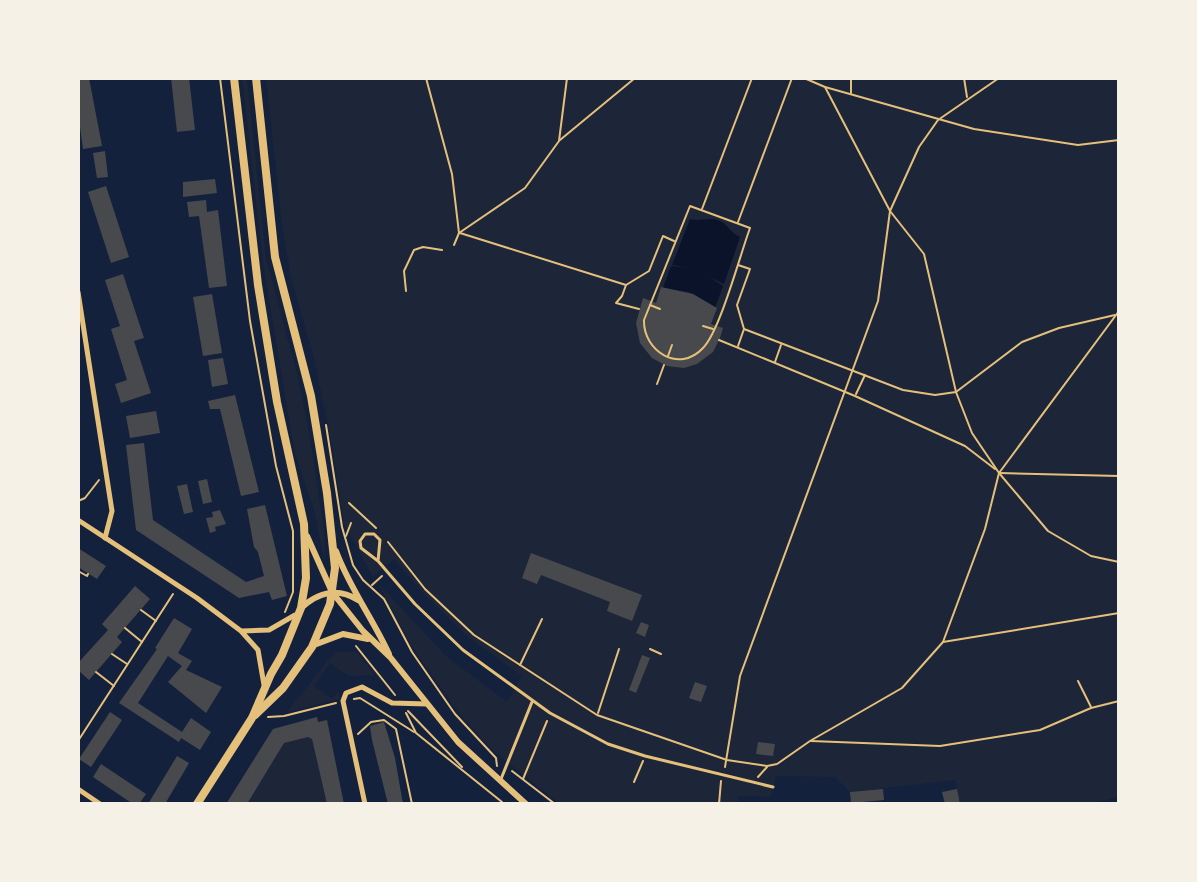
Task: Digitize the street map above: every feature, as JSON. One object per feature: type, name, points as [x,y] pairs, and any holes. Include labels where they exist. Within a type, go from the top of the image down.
[{"type":"main road","points":[[197,804],[252,718],[291,637],[301,608],[306,567],[304,524],[265,327],[234,78]]},
{"type":"main road","points":[[252,718],[283,688],[312,647],[325,619],[335,568],[311,396],[275,257],[256,78]]},
{"type":"street","points":[[78,292],[112,511],[105,538]]},
{"type":"street","points":[[78,520],[241,631],[258,650],[264,688]]},
{"type":"street","points":[[304,524],[332,592],[371,640],[390,657],[458,742],[526,804]]},
{"type":"street","points":[[333,539],[339,559],[390,657]]},
{"type":"street","points":[[241,631],[275,628],[293,618],[318,596],[332,592],[345,593],[361,602]]},
{"type":"street","points":[[312,647],[343,634],[371,640]]},
{"type":"street","points":[[365,804],[343,701],[346,693],[353,688],[366,688],[392,703],[427,704]]},
{"type":"street","points":[[78,789],[100,804]]},
{"type":"lane","points":[[378,561],[380,540],[374,534],[367,534],[362,537],[360,546],[378,561],[415,604],[463,650],[550,713],[608,744],[677,766],[773,787]]},
{"type":"lane","points":[[500,782],[532,702]]},
{"type":"path","points":[[220,78],[250,321],[276,466],[293,531],[294,581],[290,603]]},
{"type":"path","points":[[426,78],[452,174],[459,233],[454,245]]},
{"type":"path","points":[[559,141],[567,78]]},
{"type":"path","points":[[459,233],[525,188],[559,141],[635,78]]},
{"type":"path","points":[[702,211],[752,78]]},
{"type":"path","points":[[738,223],[792,78]]},
{"type":"path","points":[[804,78],[938,120],[1078,145],[1119,140]]},
{"type":"path","points":[[851,78],[851,93]]},
{"type":"path","points":[[964,78],[968,98]]},
{"type":"path","points":[[727,760],[740,676],[878,301],[890,211],[919,147],[938,120],[999,78]]},
{"type":"path","points":[[825,87],[890,211],[924,254],[956,392],[972,433],[999,473],[1048,531],[1091,556],[1119,562]]},
{"type":"path","points":[[690,206],[702,211],[750,228],[727,301],[705,347],[693,356],[682,359],[667,357],[654,349],[646,337],[644,320],[690,206]]},
{"type":"path","points":[[459,233],[626,285]]},
{"type":"path","points":[[639,309],[616,303],[626,285],[649,271],[663,236],[675,241]]},
{"type":"path","points":[[406,291],[404,271],[414,250],[423,247],[442,250]]},
{"type":"path","points":[[737,264],[750,269],[737,305],[744,329],[737,347]]},
{"type":"path","points":[[649,305],[660,309]]},
{"type":"path","points":[[387,541],[425,589],[474,635],[597,715],[727,760],[767,766],[777,764],[810,741],[902,688],[943,642],[985,529],[999,473],[1119,311]]},
{"type":"path","points":[[744,329],[865,375],[919,393],[935,395],[956,392],[1022,342],[1059,328],[1115,315]]},
{"type":"path","points":[[703,326],[714,329]]},
{"type":"path","points":[[719,340],[965,446],[999,473],[1119,476]]},
{"type":"path","points":[[775,363],[782,344]]},
{"type":"path","points":[[667,357],[672,345]]},
{"type":"path","points":[[657,384],[664,365]]},
{"type":"path","points":[[855,396],[865,375]]},
{"type":"path","points":[[324,413],[345,539],[358,573],[393,614],[412,652],[455,714],[496,758]]},
{"type":"path","points":[[78,501],[85,498],[105,472]]},
{"type":"path","points":[[349,503],[380,532]]},
{"type":"path","points":[[345,539],[351,523]]},
{"type":"path","points":[[78,571],[88,574]]},
{"type":"path","points":[[371,586],[387,572]]},
{"type":"path","points":[[78,741],[178,586]]},
{"type":"path","points":[[371,595],[376,591]]},
{"type":"path","points":[[141,610],[156,621]]},
{"type":"path","points":[[943,642],[1119,613]]},
{"type":"path","points":[[520,667],[542,619]]},
{"type":"path","points":[[125,628],[142,642]]},
{"type":"path","points":[[353,642],[398,699]]},
{"type":"path","points":[[597,715],[619,649]]},
{"type":"path","points":[[650,649],[661,654]]},
{"type":"path","points":[[112,654],[128,664]]},
{"type":"path","points":[[96,672],[114,686]]},
{"type":"path","points":[[1078,681],[1091,708]]},
{"type":"path","points":[[349,700],[360,698],[416,733],[504,804]]},
{"type":"path","points":[[810,741],[940,746],[1040,730],[1091,708],[1119,701]]},
{"type":"path","points":[[252,718],[284,716],[337,703]]},
{"type":"path","points":[[416,733],[404,708],[448,750],[464,770]]},
{"type":"path","points":[[523,779],[550,713]]},
{"type":"path","points":[[352,740],[371,722],[384,720],[396,729],[412,804],[504,804]]},
{"type":"path","points":[[634,782],[645,756]]},
{"type":"path","points":[[754,782],[767,766]]},
{"type":"path","points":[[512,770],[555,804]]},
{"type":"shaded area","points":[[242,78],[247,78],[266,259],[297,373],[310,437],[324,531],[325,562],[314,510],[295,454],[264,270]]},
{"type":"shaded area","points":[[266,78],[1119,78],[1119,797],[1086,804],[960,804],[955,780],[850,792],[835,777],[776,776],[771,797],[738,796],[737,804],[560,804],[492,750],[460,715],[410,644],[378,583],[447,657],[507,702],[522,676],[468,637],[394,559],[373,577],[344,524],[332,445],[313,354],[292,282],[283,231]]},
{"type":"shaded area","points":[[690,219],[718,220],[740,237],[724,284],[710,277],[723,286],[715,308],[689,292],[663,288],[671,266],[689,268],[672,265]]},
{"type":"shaded area","points":[[335,652],[357,652],[375,675],[348,676],[330,663],[314,686],[332,699],[337,692],[340,695],[338,699],[287,712]]},
{"type":"shaded area","points":[[308,737],[312,739],[327,804],[247,804],[284,743]]},
{"type":"building","points":[[78,78],[89,78],[102,146],[83,149]]},
{"type":"building","points":[[171,78],[189,78],[195,130],[177,132]]},
{"type":"building","points":[[105,151],[108,177],[97,178],[93,153]]},
{"type":"building","points":[[215,179],[217,193],[183,197],[183,182]]},
{"type":"building","points":[[106,186],[129,257],[111,263],[88,192]]},
{"type":"building","points":[[206,200],[207,212],[218,210],[227,286],[209,288],[199,216],[189,217],[187,202]]},
{"type":"building","points":[[123,274],[144,338],[134,341],[151,393],[121,403],[115,384],[127,380],[111,329],[120,326],[105,280]]},
{"type":"building","points":[[661,287],[693,294],[717,308],[711,324],[723,328],[720,338],[713,352],[697,364],[684,368],[667,366],[652,358],[640,343],[636,323],[643,298],[656,303]]},
{"type":"building","points":[[212,294],[222,353],[203,356],[193,297]]},
{"type":"building","points":[[223,358],[228,384],[212,387],[208,360]]},
{"type":"building","points":[[235,395],[259,492],[241,496],[220,409],[210,409],[208,401]]},
{"type":"building","points":[[156,411],[160,433],[130,438],[126,416]]},
{"type":"building","points":[[144,443],[153,520],[246,582],[264,576],[254,547],[247,509],[265,505],[287,596],[272,600],[269,592],[239,598],[136,530],[126,445]]},
{"type":"building","points":[[207,479],[212,502],[203,504],[198,481]]},
{"type":"building","points":[[187,484],[193,512],[184,514],[177,486]]},
{"type":"building","points":[[220,510],[226,524],[215,527],[216,531],[210,533],[206,518],[213,517],[212,512]]},
{"type":"building","points":[[78,548],[106,566],[97,579],[78,567]]},
{"type":"building","points":[[531,553],[642,595],[632,621],[607,611],[610,602],[541,575],[537,584],[522,578]]},
{"type":"building","points":[[135,586],[150,599],[117,637],[122,642],[89,680],[78,670],[78,663],[108,630],[102,624]]},
{"type":"building","points":[[174,618],[192,629],[178,653],[192,661],[186,670],[222,687],[206,713],[168,682],[182,666],[168,656],[138,703],[182,732],[191,718],[211,732],[200,750],[181,738],[179,742],[119,703],[157,649]]},
{"type":"building","points":[[641,622],[649,625],[645,637],[636,633]]},
{"type":"building","points":[[642,655],[650,658],[636,693],[629,690]]},
{"type":"building","points":[[695,682],[707,686],[701,702],[689,698]]},
{"type":"building","points":[[110,712],[122,720],[91,767],[79,759]]},
{"type":"building","points":[[317,717],[318,722],[327,720],[344,804],[327,804],[312,739],[308,737],[284,743],[247,804],[226,804],[273,729]]},
{"type":"building","points":[[384,722],[395,758],[403,804],[388,804],[372,740],[370,726]]},
{"type":"building","points":[[758,742],[775,744],[773,756],[756,754]]},
{"type":"building","points":[[177,756],[189,763],[165,804],[148,804]]},
{"type":"building","points":[[101,764],[146,794],[139,804],[133,804],[93,777]]},
{"type":"building","points":[[883,789],[884,800],[851,803],[850,792]]},
{"type":"building","points":[[957,789],[960,804],[945,804],[942,792]]}]
